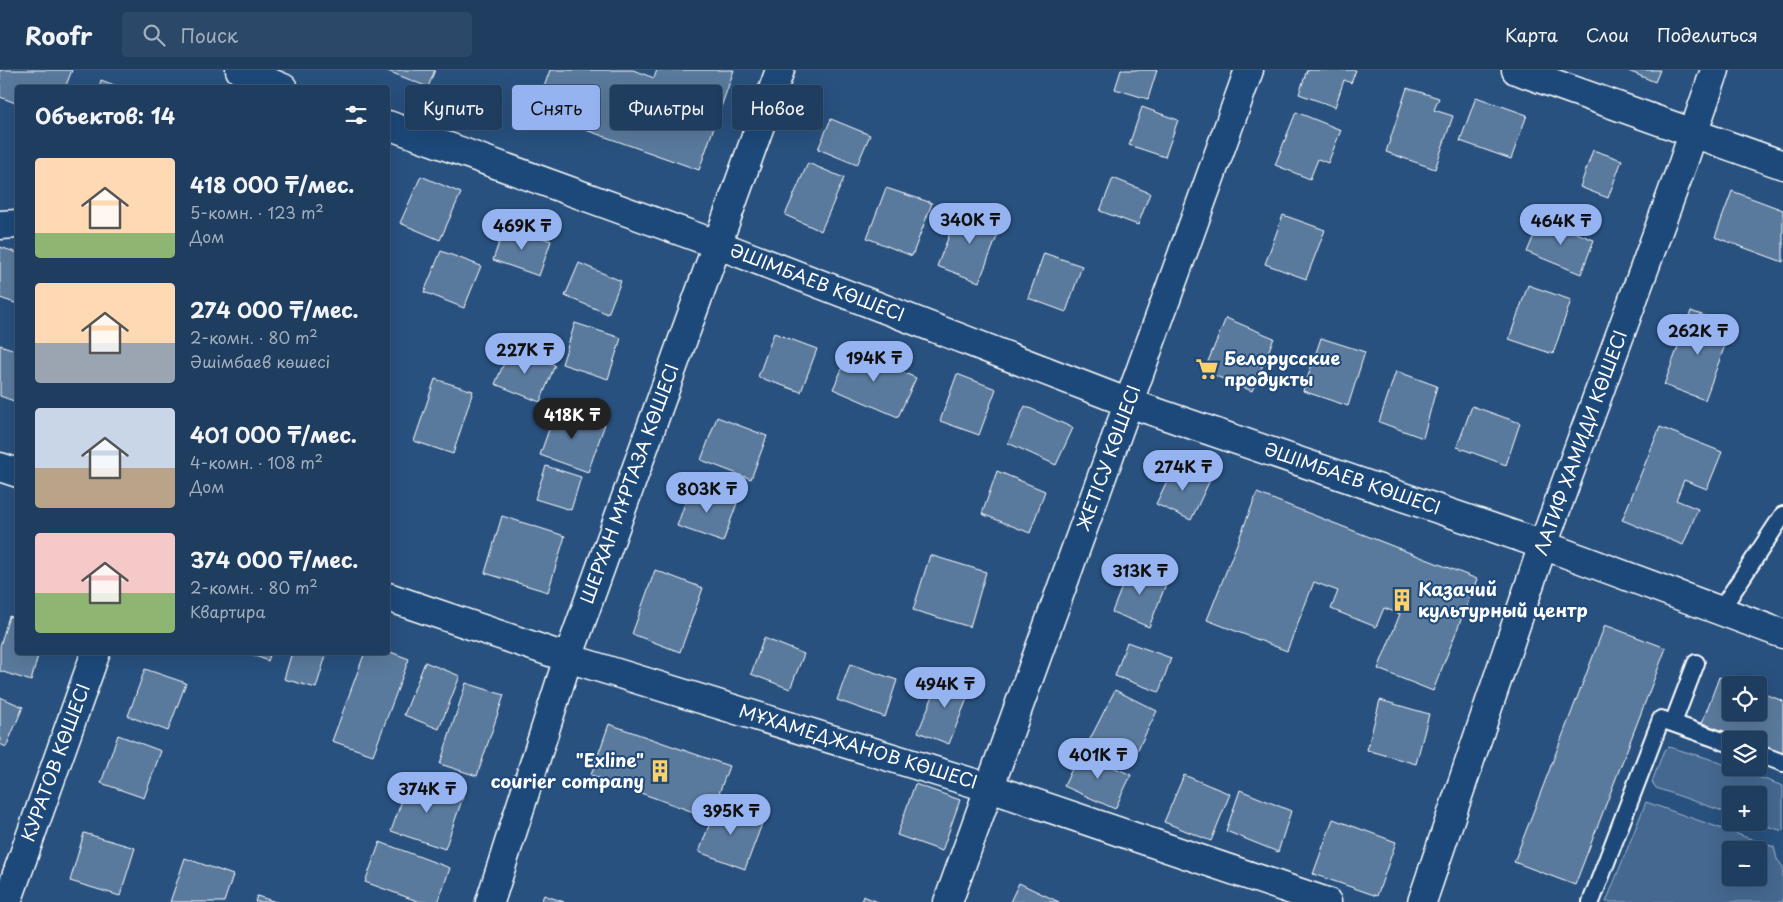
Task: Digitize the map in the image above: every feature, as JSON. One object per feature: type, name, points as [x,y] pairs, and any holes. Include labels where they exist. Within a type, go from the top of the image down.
[{"type":"street","points":[[240,70],[276,85]]},
{"type":"street","points":[[289,85],[294,70]]},
{"type":"street","name":"ШЕРХАН МҰРТАЗА КӨШЕСІ","points":[[490,902],[568,658],[780,70]]},
{"type":"street","name":"ЖЕТІСУ КӨШЕСІ","points":[[948,902],[1249,70]]},
{"type":"street","points":[[1516,70],[1783,165]]},
{"type":"street","name":"ЛАТИФ ХАМИДИ КӨШЕСІ","points":[[1422,902],[1543,545],[1694,133],[1715,70]]},
{"type":"street","name":"ӘШІМБАЕВ КӨШЕСІ","points":[[390,127],[716,244],[1129,403],[1543,545],[1783,634]]},
{"type":"street","points":[[0,225],[15,224]]},
{"type":"street","points":[[0,467],[15,472]]},
{"type":"street","name":"МҰХАМЕДЖАНОВ КӨШЕСІ","points":[[390,598],[568,658],[990,788],[1327,902]]},
{"type":"street","name":"КУРАТОВ КӨШЕСІ","points":[[7,902],[95,655]]},
{"type":"lane","points":[[1720,611],[1783,515]]},
{"type":"lane","points":[[1673,723],[1696,663]]},
{"type":"lane","points":[[1591,902],[1661,719],[1722,741]]},
{"type":"lane","points":[[1767,757],[1783,762]]},
{"type":"shaded area","points":[[1669,747],[1722,764],[1722,776],[1756,776],[1783,786],[1783,831],[1767,826],[1767,786],[1722,786],[1722,811],[1656,788],[1652,782],[1664,750]]},
{"type":"shaded area","points":[[1646,802],[1722,829],[1722,831],[1728,831],[1757,841],[1722,841],[1722,886],[1767,886],[1767,845],[1774,847],[1777,859],[1783,867],[1783,902],[1606,902]]},
{"type":"building","points":[[0,70],[72,70],[66,85],[15,85],[15,103],[0,97]]},
{"type":"building","points":[[385,70],[435,70],[429,85],[423,85]]},
{"type":"building","points":[[550,70],[633,70],[654,78],[657,70],[734,70],[722,104],[722,85],[610,85],[610,130],[713,130],[699,170],[586,130],[600,130],[600,85],[545,85]]},
{"type":"building","points":[[1121,70],[1157,70],[1148,99],[1115,89]]},
{"type":"building","points":[[1307,70],[1356,70],[1351,83],[1344,80],[1335,107],[1299,94]]},
{"type":"building","points":[[1626,70],[1660,70],[1655,82]]},
{"type":"building","points":[[101,80],[114,85],[100,85]]},
{"type":"building","points":[[1407,88],[1439,98],[1434,110],[1453,116],[1435,169],[1386,152]]},
{"type":"building","points":[[1476,97],[1527,115],[1511,159],[1460,141]]},
{"type":"building","points":[[1142,107],[1178,120],[1165,157],[1129,145]]},
{"type":"building","points":[[1296,112],[1341,130],[1328,163],[1318,159],[1310,179],[1275,165]]},
{"type":"building","points":[[831,119],[870,135],[857,165],[818,149]]},
{"type":"building","points":[[1593,150],[1622,160],[1608,198],[1580,187]]},
{"type":"building","points":[[808,163],[844,178],[821,231],[785,215]]},
{"type":"building","points":[[421,176],[461,193],[440,240],[400,223]]},
{"type":"building","points":[[1113,178],[1150,193],[1138,225],[1100,211]]},
{"type":"building","points":[[886,188],[932,203],[912,256],[867,238]]},
{"type":"building","points":[[1732,191],[1783,210],[1783,262],[1715,237]]},
{"type":"building","points":[[960,208],[1002,224],[979,282],[937,266]]},
{"type":"building","points":[[1283,215],[1325,230],[1306,279],[1265,264]]},
{"type":"building","points":[[1541,219],[1594,240],[1581,274],[1527,252]]},
{"type":"building","points":[[505,225],[551,241],[539,276],[493,260]]},
{"type":"building","points":[[0,247],[15,252],[15,303],[0,298]]},
{"type":"building","points":[[441,251],[481,266],[464,308],[424,292]]},
{"type":"building","points":[[1044,253],[1082,266],[1066,312],[1028,298]]},
{"type":"building","points":[[579,263],[621,281],[608,314],[565,296]]},
{"type":"building","points":[[1528,285],[1571,300],[1553,354],[1509,339]]},
{"type":"building","points":[[1691,311],[1732,326],[1705,400],[1664,385]]},
{"type":"building","points":[[1226,318],[1274,338],[1252,391],[1204,371]]},
{"type":"building","points":[[575,323],[621,338],[608,379],[562,364]]},
{"type":"building","points":[[774,333],[817,349],[801,392],[758,377]]},
{"type":"building","points":[[1321,338],[1365,352],[1348,406],[1303,391]]},
{"type":"building","points":[[0,345],[15,350],[15,398],[14,401],[0,396]]},
{"type":"building","points":[[511,347],[555,365],[540,402],[495,384]]},
{"type":"building","points":[[851,349],[916,378],[898,417],[833,389]]},
{"type":"building","points":[[1396,371],[1437,386],[1423,438],[1379,422]]},
{"type":"building","points":[[957,374],[996,389],[979,435],[940,421]]},
{"type":"building","points":[[435,379],[473,391],[453,454],[414,441]]},
{"type":"building","points":[[1025,406],[1073,428],[1056,465],[1008,443]]},
{"type":"building","points":[[1472,406],[1520,423],[1506,465],[1457,447]]},
{"type":"building","points":[[557,407],[605,424],[588,472],[540,455]]},
{"type":"building","points":[[717,417],[767,436],[751,479],[701,460]]},
{"type":"building","points":[[1660,427],[1722,452],[1707,489],[1684,480],[1676,500],[1698,509],[1683,545],[1622,520]]},
{"type":"building","points":[[1175,464],[1210,480],[1191,520],[1156,504]]},
{"type":"building","points":[[546,466],[581,477],[571,510],[535,499]]},
{"type":"building","points":[[997,471],[1045,491],[1030,533],[982,514]]},
{"type":"building","points":[[691,486],[737,503],[723,542],[677,526]]},
{"type":"building","name":"Казачий культурный центр","points":[[1257,493],[1477,579],[1433,691],[1378,669],[1400,614],[1384,608],[1376,627],[1331,609],[1338,591],[1314,582],[1287,651],[1207,620]]},
{"type":"building","points":[[502,516],[565,536],[548,592],[485,573]]},
{"type":"building","points":[[930,555],[986,572],[970,627],[913,610]]},
{"type":"building","points":[[1131,564],[1168,579],[1149,627],[1112,612]]},
{"type":"building","points":[[655,570],[703,588],[680,652],[632,634]]},
{"type":"building","points":[[9,616],[15,618],[15,655],[38,655],[31,681],[0,671],[0,646]]},
{"type":"building","points":[[1605,625],[1666,648],[1575,885],[1514,862]]},
{"type":"building","points":[[764,638],[804,654],[790,689],[751,674]]},
{"type":"building","points":[[1127,642],[1171,658],[1159,692],[1115,676]]},
{"type":"building","points":[[390,652],[409,659],[373,755],[332,741],[364,655],[390,655]]},
{"type":"building","points":[[253,655],[270,655],[268,661]]},
{"type":"building","points":[[291,655],[326,655],[316,688],[284,679]]},
{"type":"building","points":[[425,662],[460,676],[439,729],[404,715]]},
{"type":"building","points":[[850,664],[897,680],[885,717],[837,700]]},
{"type":"building","points":[[145,669],[186,683],[168,731],[128,716]]},
{"type":"building","points":[[942,674],[972,686],[949,744],[918,732]]},
{"type":"building","points":[[1719,677],[1722,678],[1722,721],[1767,721],[1767,695],[1783,701],[1783,753],[1767,747],[1767,731],[1724,731],[1702,723]]},
{"type":"building","points":[[466,683],[504,695],[477,776],[440,764]]},
{"type":"building","points":[[1115,690],[1157,711],[1131,763],[1089,741]]},
{"type":"building","points":[[0,697],[23,707],[6,747],[0,744]]},
{"type":"building","points":[[1380,700],[1429,714],[1416,764],[1367,750]]},
{"type":"building","name":"\"Exline\" courier company","points":[[609,724],[729,766],[710,818],[591,775]]},
{"type":"building","points":[[118,735],[161,751],[144,798],[101,783]]},
{"type":"building","points":[[1080,752],[1131,775],[1115,809],[1064,786]]},
{"type":"building","points":[[1184,775],[1230,794],[1211,841],[1164,822]]},
{"type":"building","points":[[410,778],[463,797],[445,849],[391,831]]},
{"type":"building","points":[[915,784],[960,800],[942,851],[897,835]]},
{"type":"building","points":[[1240,790],[1291,811],[1278,852],[1226,831]]},
{"type":"building","points":[[717,804],[763,821],[745,869],[699,852]]},
{"type":"building","points":[[1333,819],[1396,842],[1377,896],[1313,874]]},
{"type":"building","points":[[84,833],[135,848],[120,896],[70,881]]},
{"type":"building","points":[[380,842],[450,868],[438,902],[420,902],[365,882]]},
{"type":"building","points":[[185,858],[233,875],[224,902],[170,902]]},
{"type":"building","points":[[1019,883],[1059,902],[1010,902]]},
{"type":"building","points":[[544,895],[564,902],[541,902]]},
{"type":"building","points":[[257,896],[276,902],[255,902]]},
{"type":"building","points":[[863,896],[878,902],[861,902]]},
{"type":"place","name":"Белорусские продукты","points":[[1207,369]]},
{"type":"place","name":"Казачий культурный центр","points":[[1402,600]]},
{"type":"place","name":"\"Exline\" courier company","points":[[660,771]]}]
